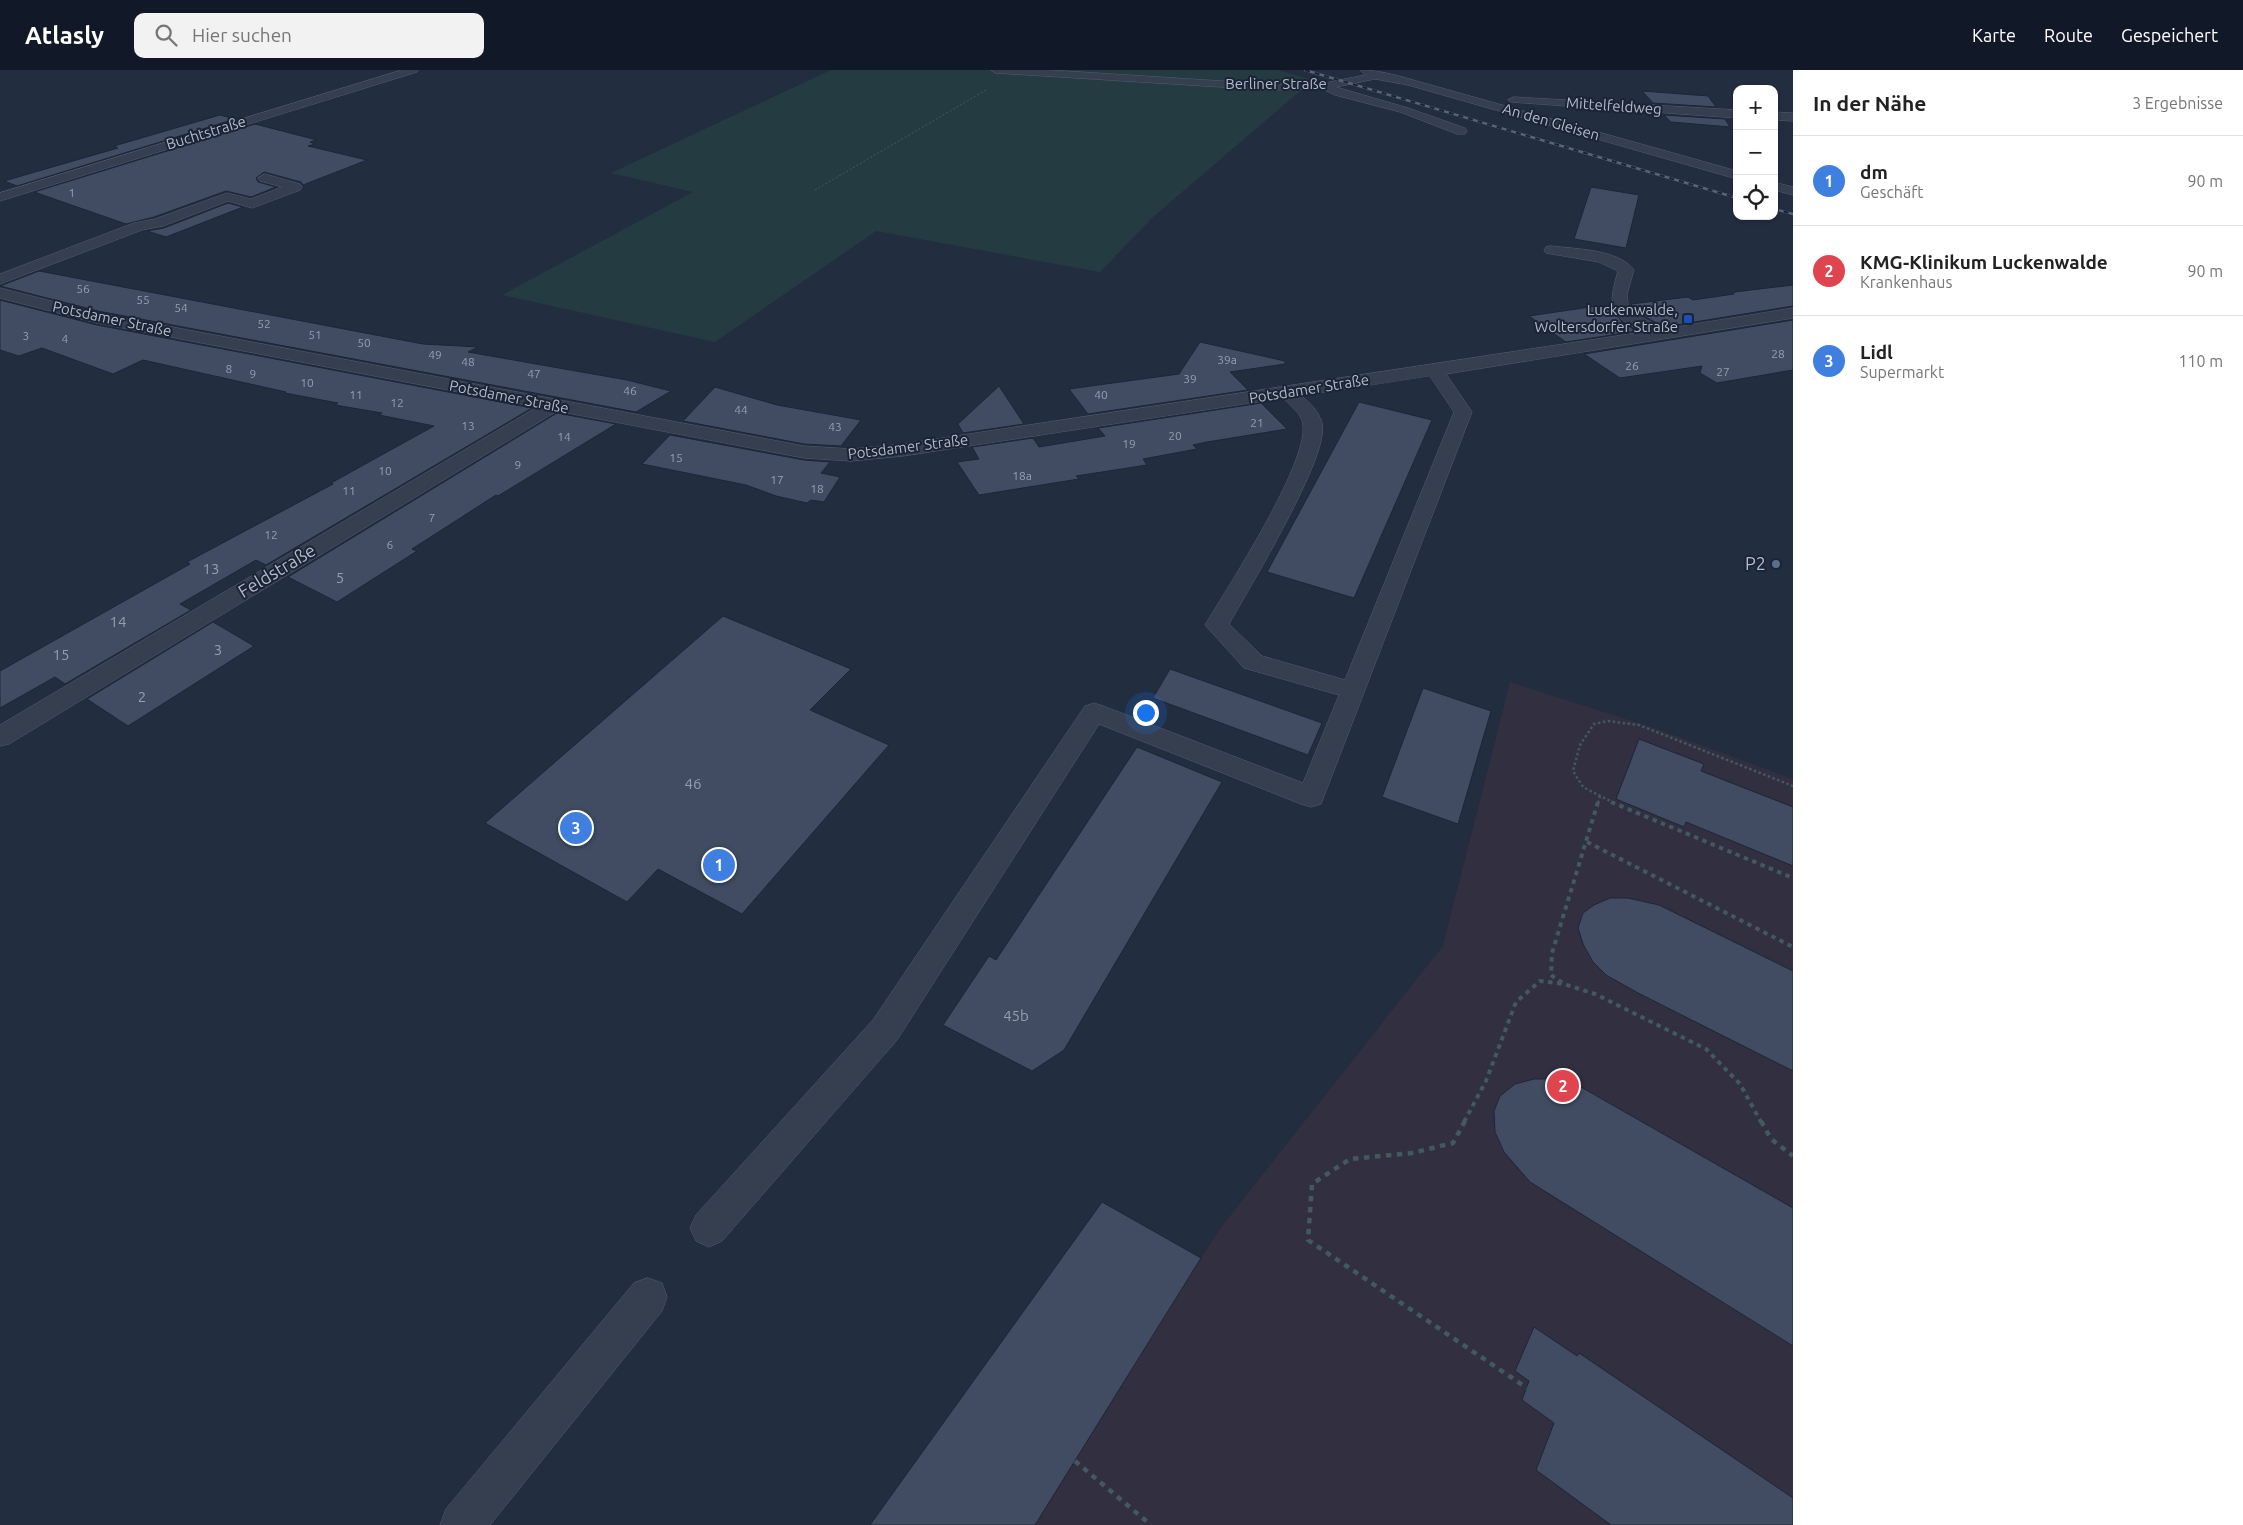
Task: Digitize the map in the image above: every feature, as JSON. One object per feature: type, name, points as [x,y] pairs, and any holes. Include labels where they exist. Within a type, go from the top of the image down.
[{"type":"street","name":"Buchtstraße","points":[[0,197],[413,70]]},
{"type":"street","name":"Berliner Straße","points":[[996,70],[1269,86],[1325,86],[1370,73]]},
{"type":"street","name":"An den Gleisen","points":[[1370,73],[1409,82],[1733,174]]},
{"type":"street","points":[[1429,88],[1438,76]]},
{"type":"street","points":[[1325,86],[1338,93],[1404,110],[1461,131]]},
{"type":"street","name":"Mittelfeldweg","points":[[1460,97],[1733,114]]},
{"type":"street","points":[[1778,116],[1793,117]]},
{"type":"street","points":[[0,279],[139,226],[158,223],[227,197],[252,204],[295,187],[265,178]]},
{"type":"street","points":[[1778,187],[1793,191]]},
{"type":"street","points":[[1551,250],[1610,260],[1622,264],[1626,270],[1619,297],[1622,310],[1628,317],[1664,335]]},
{"type":"street","name":"Potsdamer Straße","points":[[0,293],[97,318],[804,452],[851,456],[903,450],[1435,370],[1793,313]]},
{"type":"street","points":[[709,1228],[885,1030],[1094,712],[1311,797],[1463,412],[1435,370]]},
{"type":"street","points":[[1286,392],[1303,406],[1313,424],[1308,454],[1288,500],[1217,625],[1253,662],[1353,691]]},
{"type":"street","name":"Feldstraße","points":[[0,737],[553,405]]},
{"type":"street","points":[[462,1525],[648,1297]]},
{"type":"path","points":[[815,190],[1017,72]]},
{"type":"path","points":[[1793,786],[1639,725],[1608,721],[1594,724],[1580,745],[1573,771],[1584,787],[1600,796],[1793,878]]},
{"type":"path","points":[[1564,984],[1551,975],[1552,953],[1600,796]]},
{"type":"path","points":[[1587,842],[1793,947]]},
{"type":"path","points":[[1527,1388],[1308,1240],[1312,1184],[1350,1160],[1412,1153],[1453,1143],[1486,1081],[1516,1002],[1540,981],[1564,984],[1595,994],[1706,1049],[1740,1084],[1771,1139],[1793,1156]]},
{"type":"path","points":[[1075,1461],[1151,1525]]},
{"type":"shaded area","points":[[1510,682],[1660,730],[1793,779],[1793,1525],[1034,1525],[1222,1226],[1443,946]]},
{"type":"green space","points":[[831,70],[1278,70],[1313,80],[1153,217],[1100,272],[876,231],[715,342],[502,295],[693,192],[611,173]]},
{"type":"building","points":[[1642,91],[1708,96],[1716,107],[1653,103]]},
{"type":"building","points":[[220,115],[235,119],[17,186],[4,181],[118,148],[114,146]]},
{"type":"building","points":[[1664,115],[1725,119],[1730,127],[1671,122]]},
{"type":"building","points":[[255,124],[317,140],[310,142],[315,144],[308,146],[367,160],[303,185],[301,182],[264,172],[256,178],[258,182],[276,187],[251,197],[226,191],[154,217],[126,224],[34,192]]},
{"type":"building","points":[[1591,187],[1639,195],[1626,248],[1574,239]]},
{"type":"building","points":[[228,203],[243,207],[166,237],[147,231],[164,228]]},
{"type":"building","points":[[39,271],[423,344],[478,347],[468,352],[627,380],[671,391],[636,412],[98,311],[0,286]]},
{"type":"building","points":[[1793,285],[1793,306],[1664,327],[1642,315],[1631,304],[1688,297],[1693,300],[1734,294],[1734,292]]},
{"type":"building","points":[[0,300],[97,325],[532,408],[266,565],[256,560],[180,604],[191,610],[65,684],[55,677],[0,708],[0,671],[190,564],[187,562],[333,484],[331,483],[434,426],[143,360],[113,374],[42,348],[19,356],[0,350]]},
{"type":"building","points":[[1597,306],[1601,308],[1611,307],[1622,322],[1637,331],[1566,342],[1529,316]]},
{"type":"building","points":[[1793,320],[1793,370],[1717,383],[1700,373],[1702,366],[1620,378],[1584,354]]},
{"type":"building","points":[[1200,342],[1285,361],[1285,364],[1230,372],[1248,390],[1088,414],[1069,389],[1179,374]]},
{"type":"building","points":[[999,386],[1024,424],[963,433],[958,424]]},
{"type":"building","points":[[715,387],[777,405],[861,420],[841,446],[804,444],[683,421]]},
{"type":"building","points":[[1359,402],[1432,420],[1354,598],[1267,572]]},
{"type":"building","points":[[1261,403],[1287,429],[1193,445],[1197,449],[1143,459],[1147,465],[1076,476],[1079,479],[979,495],[957,462],[979,459],[972,447],[1033,438],[1039,447],[1105,436],[1098,428]]},
{"type":"building","points":[[557,413],[616,424],[498,496],[496,495],[412,549],[417,551],[337,602],[288,577]]},
{"type":"building","points":[[670,435],[804,460],[830,462],[821,473],[840,477],[824,502],[811,500],[807,503],[776,496],[746,485],[642,464]]},
{"type":"building","points":[[723,616],[851,669],[810,710],[889,745],[742,914],[658,869],[627,902],[485,823]]},
{"type":"building","points":[[213,622],[254,646],[128,726],[87,699]]},
{"type":"building","points":[[1170,669],[1322,723],[1308,755],[1153,698]]},
{"type":"building","points":[[1423,688],[1491,711],[1458,824],[1382,797]]},
{"type":"building","points":[[1639,739],[1704,764],[1701,771],[1793,807],[1793,866],[1686,822],[1684,827],[1616,799]]},
{"type":"building","points":[[1137,747],[1222,782],[1064,1050],[1032,1071],[943,1025],[989,956],[996,960]]},
{"type":"building","points":[[1610,898],[1628,898],[1659,905],[1793,971],[1793,1071],[1606,975],[1593,962],[1583,944],[1578,928],[1583,913],[1594,905]]},
{"type":"building","points":[[1534,1079],[1553,1079],[1581,1087],[1793,1208],[1793,1346],[1530,1182],[1504,1152],[1495,1132],[1494,1111],[1500,1096],[1515,1084]]},
{"type":"building","points":[[1102,1202],[1201,1258],[1035,1525],[870,1525]]},
{"type":"building","points":[[1534,1327],[1577,1356],[1579,1353],[1793,1498],[1793,1525],[1611,1525],[1536,1470],[1554,1423],[1522,1400],[1529,1381],[1515,1371]]},
{"type":"railway","points":[[1305,70],[1733,197]]},
{"type":"railway","points":[[1778,210],[1793,214]]},
{"type":"place","name":"Luckenwalde, Woltersdorfer Straße","points":[[1688,319]]},
{"type":"place","name":"P2","points":[[1776,564]]},
{"type":"place","name":"Lidl","points":[[576,828]]},
{"type":"place","name":"dm","points":[[719,865]]},
{"type":"place","name":"KMG-Klinikum Luckenwalde","points":[[1563,1086]]}]
